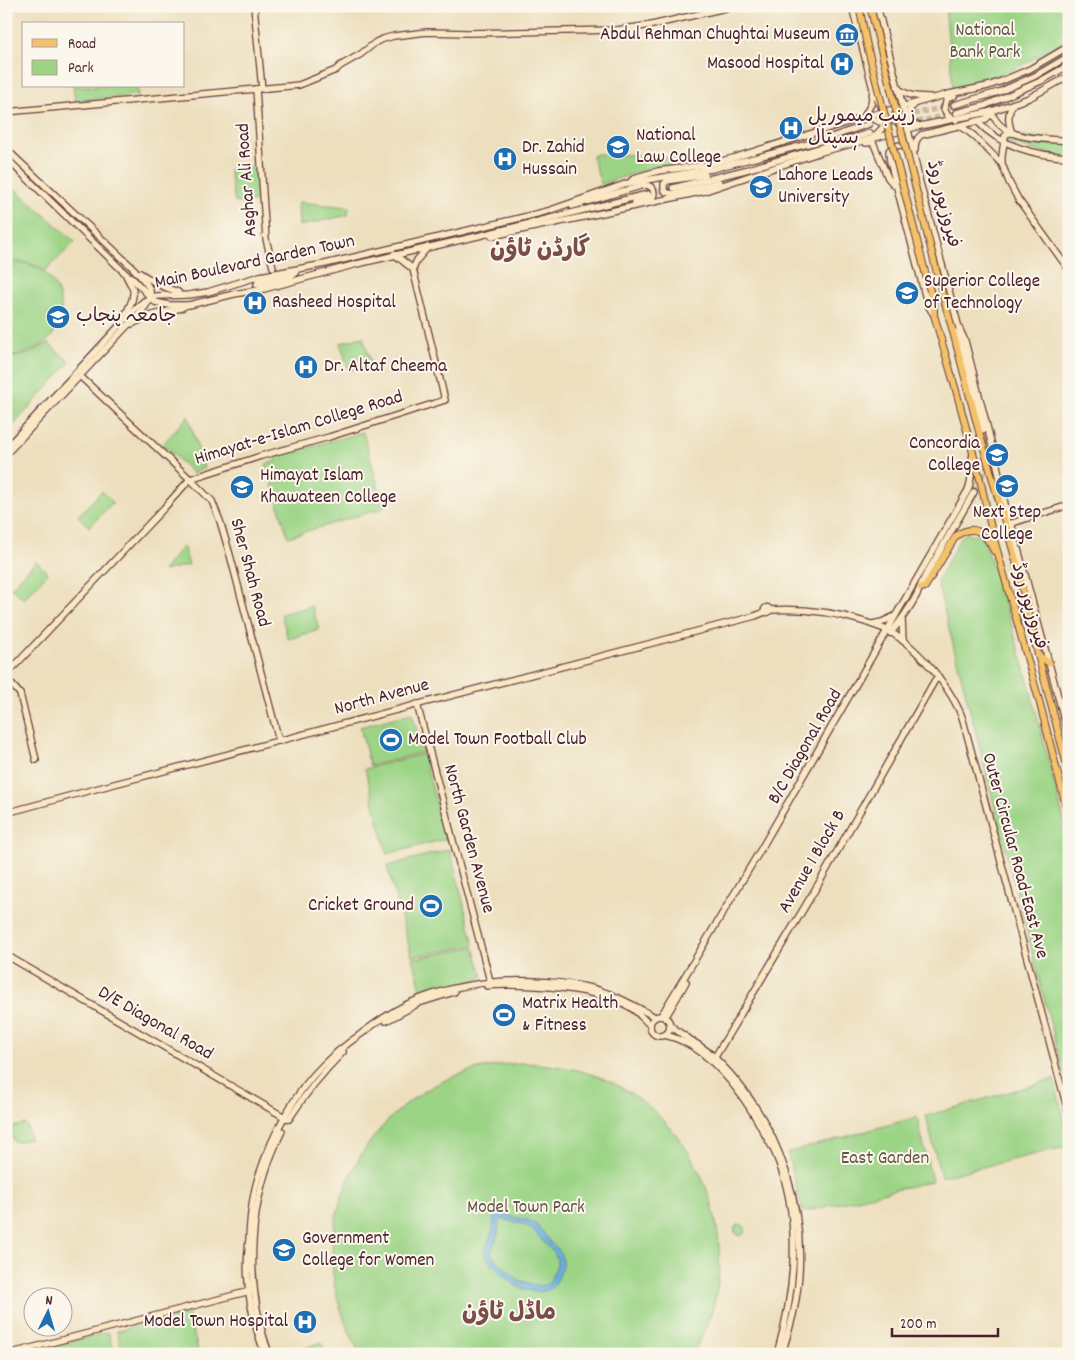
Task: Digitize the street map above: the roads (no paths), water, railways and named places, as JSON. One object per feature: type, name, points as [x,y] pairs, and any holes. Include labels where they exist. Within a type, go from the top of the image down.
[{"type":"main road","name":"Asghar Ali Road","points":[[254,6],[266,239],[273,268]]},
{"type":"main road","points":[[6,112],[299,84],[327,75],[380,40],[394,36],[426,32],[608,31],[652,25],[734,6]]},
{"type":"main road","points":[[852,6],[873,89],[880,106],[892,118],[907,127],[920,126],[984,106],[1041,81],[1069,66]]},
{"type":"main road","name":"فیروزپور روڈ","points":[[859,6],[867,46],[934,306],[934,314],[973,453],[992,532],[1040,704],[1069,818]]},
{"type":"main road","name":"فیروزپور روڈ","points":[[870,6],[941,289],[956,328]]},
{"type":"main road","name":"فیروزپور روڈ","points":[[877,6],[917,165],[978,428],[1009,524],[1038,655],[1069,773]]},
{"type":"main road","points":[[1069,46],[1030,69],[1002,81],[966,91],[947,99],[944,105],[945,113],[948,116],[956,116],[990,112],[1030,98],[1069,76]]},
{"type":"main road","points":[[954,106],[1000,92],[1035,76],[1069,57]]},
{"type":"main road","points":[[897,88],[913,97],[935,98]]},
{"type":"main road","points":[[873,89],[871,104],[865,117],[900,131],[907,138],[917,165]]},
{"type":"main road","name":"Main Boulevard Garden Town","points":[[628,183],[637,177],[658,171],[706,165],[865,117],[966,91]]},
{"type":"main road","points":[[915,104],[909,110],[908,117],[913,124],[920,126]]},
{"type":"main road","points":[[1012,133],[1008,115],[1013,104]]},
{"type":"main road","points":[[871,136],[886,125],[903,107]]},
{"type":"main road","points":[[917,165],[915,144],[921,135],[988,118],[990,112]]},
{"type":"main road","points":[[990,112],[996,121],[1012,133],[1032,138],[1069,141]]},
{"type":"main road","points":[[974,136],[976,122]]},
{"type":"main road","points":[[976,122],[1005,142],[1043,154],[1069,156]]},
{"type":"main road","name":"Main Boulevard Garden Town","points":[[150,298],[160,295],[208,292],[260,276],[309,267],[548,211],[628,183],[712,169],[823,140],[868,124]]},
{"type":"main road","points":[[962,126],[1002,164]]},
{"type":"main road","name":"Main Boulevard Garden Town","points":[[673,188],[871,136],[900,131],[907,127]]},
{"type":"main road","points":[[1012,133],[1008,133],[1005,136],[1002,151],[1002,164],[1009,182],[1018,199],[1069,270]]},
{"type":"main road","name":"Main Boulevard Garden Town","points":[[478,236],[494,236],[705,190],[871,136]]},
{"type":"main road","name":"فیروزپور روڈ","points":[[838,148],[873,142],[888,178],[896,186],[926,299],[934,314]]},
{"type":"main road","points":[[896,186],[889,154],[892,147],[905,144],[909,147],[917,165]]},
{"type":"main road","points":[[6,149],[134,269],[148,286],[150,292],[150,298],[145,308],[125,325],[6,448]]},
{"type":"main road","points":[[776,152],[717,172],[667,181],[664,184],[664,189],[672,194],[781,165]]},
{"type":"main road","points":[[6,158],[150,298]]},
{"type":"main road","points":[[548,211],[587,202],[644,185],[650,186],[654,190],[652,198],[573,218]]},
{"type":"main road","name":"Main Boulevard Garden Town","points":[[150,298],[155,302],[165,305],[189,305],[228,295],[271,288],[394,254],[478,236],[648,194]]},
{"type":"main road","points":[[394,254],[413,269],[417,260],[428,247]]},
{"type":"main road","points":[[309,267],[300,272],[259,281],[257,284],[261,286],[302,276],[311,276]]},
{"type":"main road","points":[[134,269],[165,288],[189,294]]},
{"type":"main road","name":"Himayat-e-Islam College Road","points":[[6,676],[190,478],[444,400],[413,269]]},
{"type":"main road","points":[[125,325],[124,315],[132,301],[133,295],[132,287],[126,274]]},
{"type":"main road","points":[[6,454],[81,377],[125,325],[189,305]]},
{"type":"main road","points":[[956,328],[984,430]]},
{"type":"main road","name":"Sher Shah Road","points":[[81,377],[190,478],[212,501],[220,521],[279,741]]},
{"type":"main road","points":[[889,631],[895,616],[968,490],[973,453]]},
{"type":"main road","name":"B/C Diagonal Road","points":[[661,1017],[764,851],[889,631],[902,619],[921,588],[920,585],[974,492]]},
{"type":"main road","points":[[1069,506],[1009,524],[1069,737]]},
{"type":"main road","points":[[921,588],[925,586],[956,536],[962,532],[974,531],[984,534],[1002,568]]},
{"type":"main road","name":"North Avenue","points":[[6,813],[727,624],[768,611],[802,610],[825,612],[873,624]]},
{"type":"main road","points":[[873,624],[895,616]]},
{"type":"main road","points":[[902,619],[904,641]]},
{"type":"main road","name":"Outer Circular Road-East Ave","points":[[873,624],[889,631],[904,641],[922,658],[939,678],[956,704],[963,720],[1069,1115]]},
{"type":"main road","points":[[1038,655],[1048,663]]},
{"type":"main road","points":[[6,676],[20,694],[36,760]]},
{"type":"main road","name":"Avenue 1 Block B","points":[[713,1060],[819,883],[935,680],[939,678]]},
{"type":"main road","name":"North Garden Avenue","points":[[417,704],[490,982]]},
{"type":"main road","name":"D/E Diagonal Road","points":[[6,955],[287,1118]]},
{"type":"main road","points":[[265,1354],[254,1320],[251,1290],[257,1202],[280,1134],[306,1084],[324,1064],[374,1023],[418,1000],[450,989],[490,982],[534,980],[587,987],[606,993],[668,1020],[670,1025],[700,1046],[742,1088],[777,1147],[794,1200],[798,1221],[798,1274],[794,1309],[782,1354]]},
{"type":"main road","points":[[287,1118],[310,1087],[343,1052],[394,1016],[419,1003],[452,992],[481,986],[511,984],[586,991],[604,996],[630,1008],[650,1025]]},
{"type":"main road","points":[[661,1017],[651,1020],[651,1032],[655,1035],[678,1038],[694,1046],[713,1060],[737,1089],[755,1116],[775,1153],[786,1187],[794,1228],[794,1271],[788,1313],[777,1354]]},
{"type":"main road","points":[[665,1035],[670,1025]]},
{"type":"main road","points":[[8,1354],[251,1290]]},
{"type":"main road","points":[[251,1290],[269,1354]]},
{"type":"water","points":[[504,1214],[531,1221],[558,1249],[562,1258],[562,1267],[554,1285],[541,1291],[530,1291],[519,1287],[507,1279],[488,1260],[485,1252],[496,1216]],"holes":[[[501,1219],[523,1224],[531,1228],[557,1258],[557,1265],[549,1283],[543,1286],[518,1280],[491,1253],[498,1235]]]},
{"type":"tunnel","points":[[905,116],[954,105]]},
{"type":"tunnel","points":[[909,124],[956,113]]},
{"type":"tunnel","points":[[651,193],[673,188]]},
{"type":"tunnel","points":[[974,492],[989,462],[984,430]]},
{"type":"place","name":"Abdul Rehman Chughtai Museum","points":[[847,35]]},
{"type":"place","name":"Masood Hospital","points":[[842,64]]},
{"type":"place","name":"زینب میموریل ہسپتال","points":[[791,128]]},
{"type":"place","name":"National Law College","points":[[618,147]]},
{"type":"place","name":"Dr. Zahid Hussain","points":[[505,159]]},
{"type":"place","name":"Lahore Leads University","points":[[761,187]]},
{"type":"place","name":"Superior College of Technology","points":[[907,293]]},
{"type":"place","name":"Rasheed Hospital","points":[[255,303]]},
{"type":"place","name":"جامعہ پنجاب","points":[[58,317]]},
{"type":"place","name":"Dr. Altaf Cheema","points":[[306,367]]},
{"type":"place","name":"Concordia College","points":[[997,455]]},
{"type":"place","name":"Next Step College","points":[[1007,486]]},
{"type":"place","name":"Himayat Islam Khawateen College","points":[[242,487]]},
{"type":"place","name":"Model Town Football Club","points":[[391,740]]},
{"type":"place","name":"Cricket Ground","points":[[431,906]]},
{"type":"place","name":"Matrix Health & Fitness","points":[[504,1015]]},
{"type":"place","name":"Government College for Women","points":[[284,1250]]},
{"type":"place","name":"Model Town Hospital","points":[[305,1322]]},
{"type":"district","name":"گارڈن ٹاؤن","points":[[540,251]]},
{"type":"district","name":"ماڈل ٹاؤن","points":[[509,1314]]},
{"type":"park label","name":"National Bank Park","points":[[985,42]]},
{"type":"park label","name":"East Garden","points":[[885,1159]]},
{"type":"park label","name":"Model Town Park","points":[[526,1208]]}]
